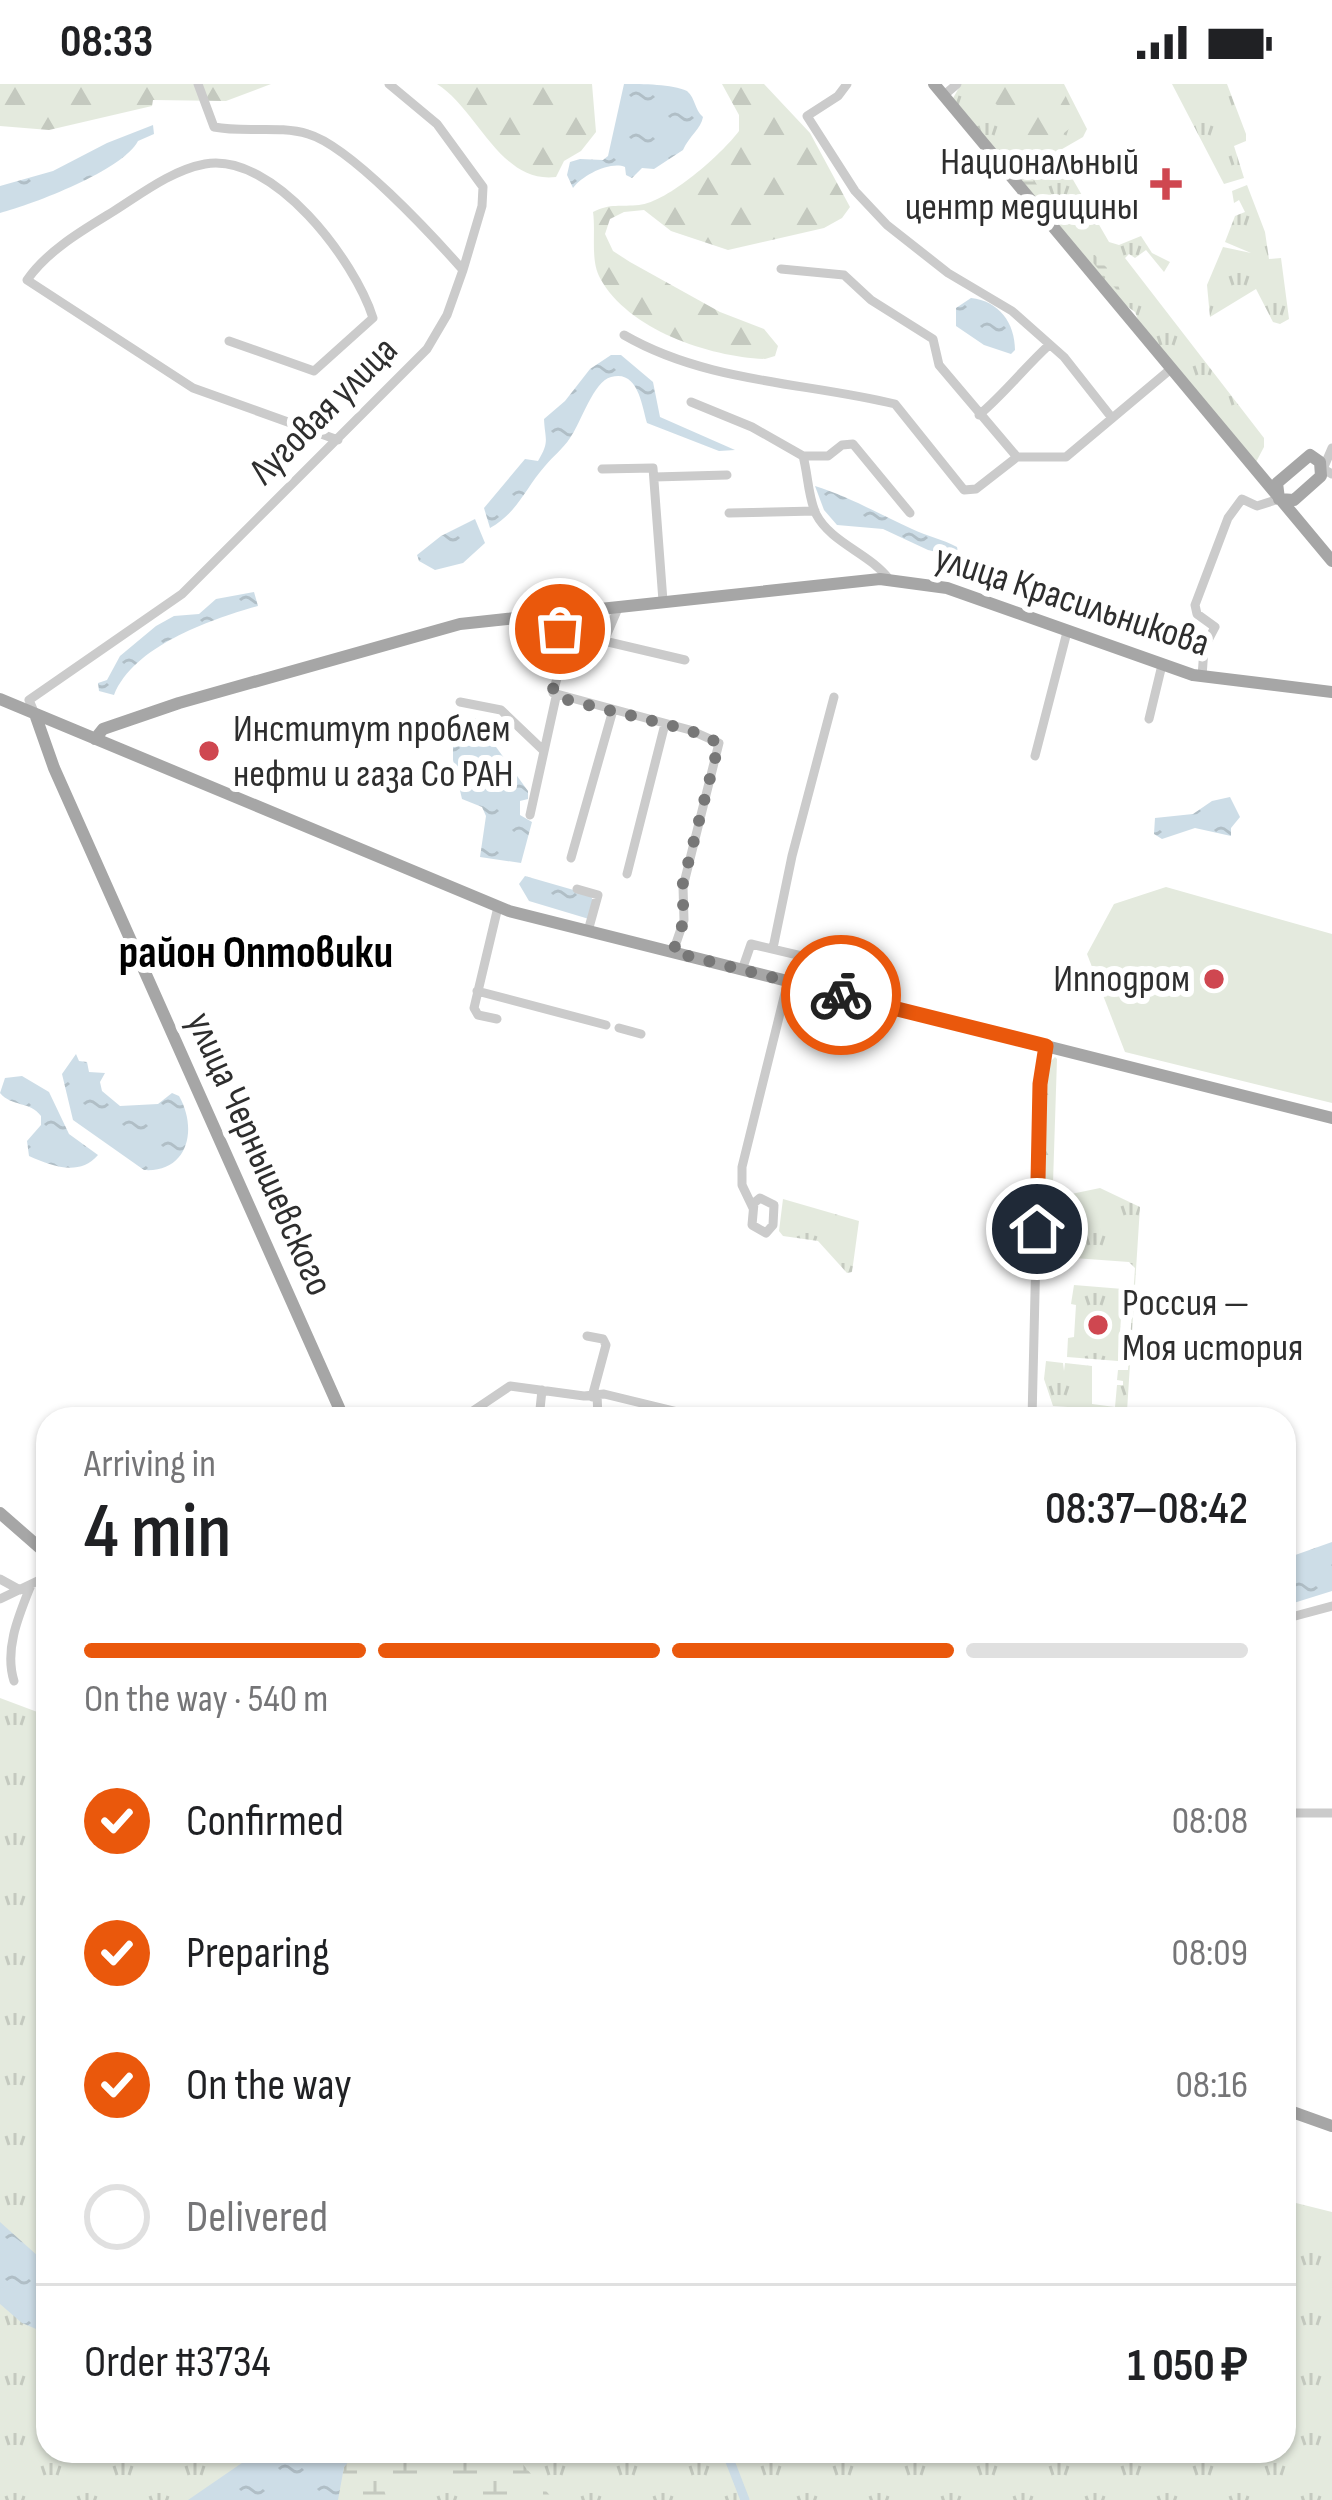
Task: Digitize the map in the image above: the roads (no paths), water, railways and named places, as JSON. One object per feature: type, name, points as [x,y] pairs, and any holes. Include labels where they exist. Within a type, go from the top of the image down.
[{"type":"main road","points":[[939,90],[1332,561]]},
{"type":"main road","points":[[1279,499],[1276,489],[1281,478],[1304,458],[1327,465],[1294,500]]},
{"type":"main road","points":[[1256,471],[1281,478]]},
{"type":"main road","points":[[1279,499],[1294,500]]},
{"type":"main road","points":[[1294,500],[1297,520]]},
{"type":"main road","name":"улица Красильникова","points":[[95,739],[104,729],[179,703],[442,629],[549,613],[889,579],[947,588],[1202,677],[1332,692]]},
{"type":"main road","points":[[0,699],[497,907],[1332,1118]]},
{"type":"main road","name":"улица Чернышевского","points":[[35,714],[54,768],[339,1407]]},
{"type":"main road","points":[[0,1513],[36,1544]]},
{"type":"main road","points":[[1296,2113],[1332,2126]]},
{"type":"street","points":[[198,84],[214,127],[303,132],[334,146],[372,177],[463,270]]},
{"type":"street","name":"Луговая улица","points":[[35,714],[29,700],[182,594],[427,349],[447,315],[483,187],[427,112],[389,84]]},
{"type":"street","points":[[847,84],[838,96],[807,116],[855,191],[928,259],[1001,302],[1064,357],[1112,418]]},
{"type":"street","points":[[939,90],[957,84]]},
{"type":"street","points":[[229,341],[314,371],[373,319],[342,262],[306,214],[275,183],[242,167],[206,164],[174,176],[72,239],[39,263],[27,280],[193,388],[338,440]]},
{"type":"street","points":[[782,269],[850,278],[871,300],[936,343],[939,365],[1017,457]]},
{"type":"street","points":[[624,335],[668,356],[726,373],[895,404],[964,490],[976,489],[1017,457],[1066,457],[1172,368]]},
{"type":"street","points":[[979,416],[1048,345]]},
{"type":"street","points":[[691,403],[752,427],[803,456],[828,456],[842,445],[853,444],[910,513]]},
{"type":"street","points":[[803,456],[815,511],[828,530],[872,559],[889,579]]},
{"type":"street","points":[[602,469],[652,466],[663,601]]},
{"type":"street","points":[[654,477],[727,476]]},
{"type":"street","points":[[1202,677],[1204,648],[1215,627],[1197,614],[1195,605],[1228,518],[1243,499],[1257,506],[1279,499]]},
{"type":"street","points":[[729,513],[815,511]]},
{"type":"street","points":[[604,641],[619,606]]},
{"type":"street","points":[[549,613],[568,637]]},
{"type":"street","points":[[1035,755],[1067,632]]},
{"type":"street","points":[[568,637],[580,633],[685,660]]},
{"type":"street","points":[[530,815],[556,697],[553,689],[568,637]]},
{"type":"street","points":[[1149,719],[1162,665]]},
{"type":"street","points":[[556,697],[665,724],[719,743],[682,887],[684,920],[673,952]]},
{"type":"street","points":[[773,948],[833,697]]},
{"type":"street","points":[[460,702],[501,710],[544,751]]},
{"type":"street","points":[[571,859],[613,710]]},
{"type":"street","points":[[627,874],[665,724]]},
{"type":"street","points":[[577,889],[598,895],[588,931]]},
{"type":"street","points":[[497,907],[474,1012],[497,1019]]},
{"type":"street","points":[[742,970],[751,944],[836,964]]},
{"type":"street","points":[[757,1203],[744,1189],[742,1168],[788,981]]},
{"type":"street","points":[[477,992],[606,1025]]},
{"type":"street","points":[[619,1028],[641,1034]]},
{"type":"street","points":[[1031,1407],[1040,1084],[1046,1046]]},
{"type":"street","points":[[587,1336],[603,1339],[606,1345],[594,1396],[596,1407]]},
{"type":"street","points":[[479,1407],[510,1386],[648,1407]]},
{"type":"street","points":[[540,1407],[542,1390]]},
{"type":"street","points":[[0,1579],[25,1588]]},
{"type":"street","points":[[0,1599],[36,1582]]},
{"type":"street","points":[[14,1681],[9,1659],[25,1588]]},
{"type":"street","points":[[1296,1616],[1332,1606]]},
{"type":"street","points":[[1296,1813],[1332,1813]]},
{"type":"water","points":[[624,84],[687,91],[703,117],[700,125],[683,150],[654,169],[642,168],[632,178],[625,167],[605,168],[573,188],[567,175],[570,162],[608,156]]},
{"type":"water","points":[[153,125],[154,134],[97,174],[0,213],[0,186],[53,171]]},
{"type":"water","points":[[971,298],[1004,315],[1014,340],[1011,354],[984,345],[956,326],[956,308]]},
{"type":"water","points":[[611,355],[621,355],[653,382],[660,417],[735,450],[719,451],[647,423],[633,384],[627,378],[611,377],[593,394],[567,442],[515,507],[490,528],[484,508],[525,459],[538,461],[545,444],[544,419],[590,369]]},
{"type":"water","points":[[815,486],[951,544],[959,557],[928,550],[883,529],[837,525],[824,510]]},
{"type":"water","points":[[475,519],[485,543],[463,563],[435,570],[419,561],[417,555],[441,536]]},
{"type":"water","points":[[254,592],[258,606],[175,637],[138,662],[114,695],[99,691],[98,683],[107,680],[120,656],[156,626],[174,616],[199,614],[216,599]]},
{"type":"water","points":[[475,718],[528,791],[528,799],[520,801],[520,815],[532,822],[521,863],[480,857],[486,816],[482,807],[462,799],[453,760],[453,735],[469,733]]},
{"type":"water","points":[[1230,797],[1240,817],[1231,836],[1195,828],[1162,839],[1154,834],[1155,818],[1193,814],[1212,801]]},
{"type":"water","points":[[525,876],[591,895],[594,906],[589,919],[529,901],[519,884]]},
{"type":"water","points":[[76,1054],[79,1061],[87,1062],[89,1072],[105,1073],[102,1091],[120,1106],[158,1104],[172,1093],[179,1096],[188,1135],[179,1157],[159,1169],[144,1170],[73,1120],[62,1074]]},
{"type":"water","points":[[22,1076],[49,1092],[69,1134],[98,1155],[91,1162],[65,1168],[29,1156],[27,1141],[41,1125],[41,1116],[0,1093],[5,1078]]},
{"type":"water","points":[[1332,1542],[1332,1591],[1296,1602],[1296,1555]]},
{"type":"water","points":[[0,2222],[36,2254],[36,2329],[0,2304]]},
{"type":"water","points":[[242,2463],[348,2463],[338,2500],[188,2500]]},
{"type":"waterway","points":[[731,2463],[745,2500]]},
{"type":"place","name":"Национальный центр медицины","points":[[1166,184]]},
{"type":"place","name":"Институт проблем нефти и газа Со РАН","points":[[209,751]]},
{"type":"place","name":"Ипподром","points":[[1214,979]]},
{"type":"place","name":"Россия — Моя история","points":[[1098,1325]]},
{"type":"district","name":"район Оптовики","points":[[256,953]]}]
